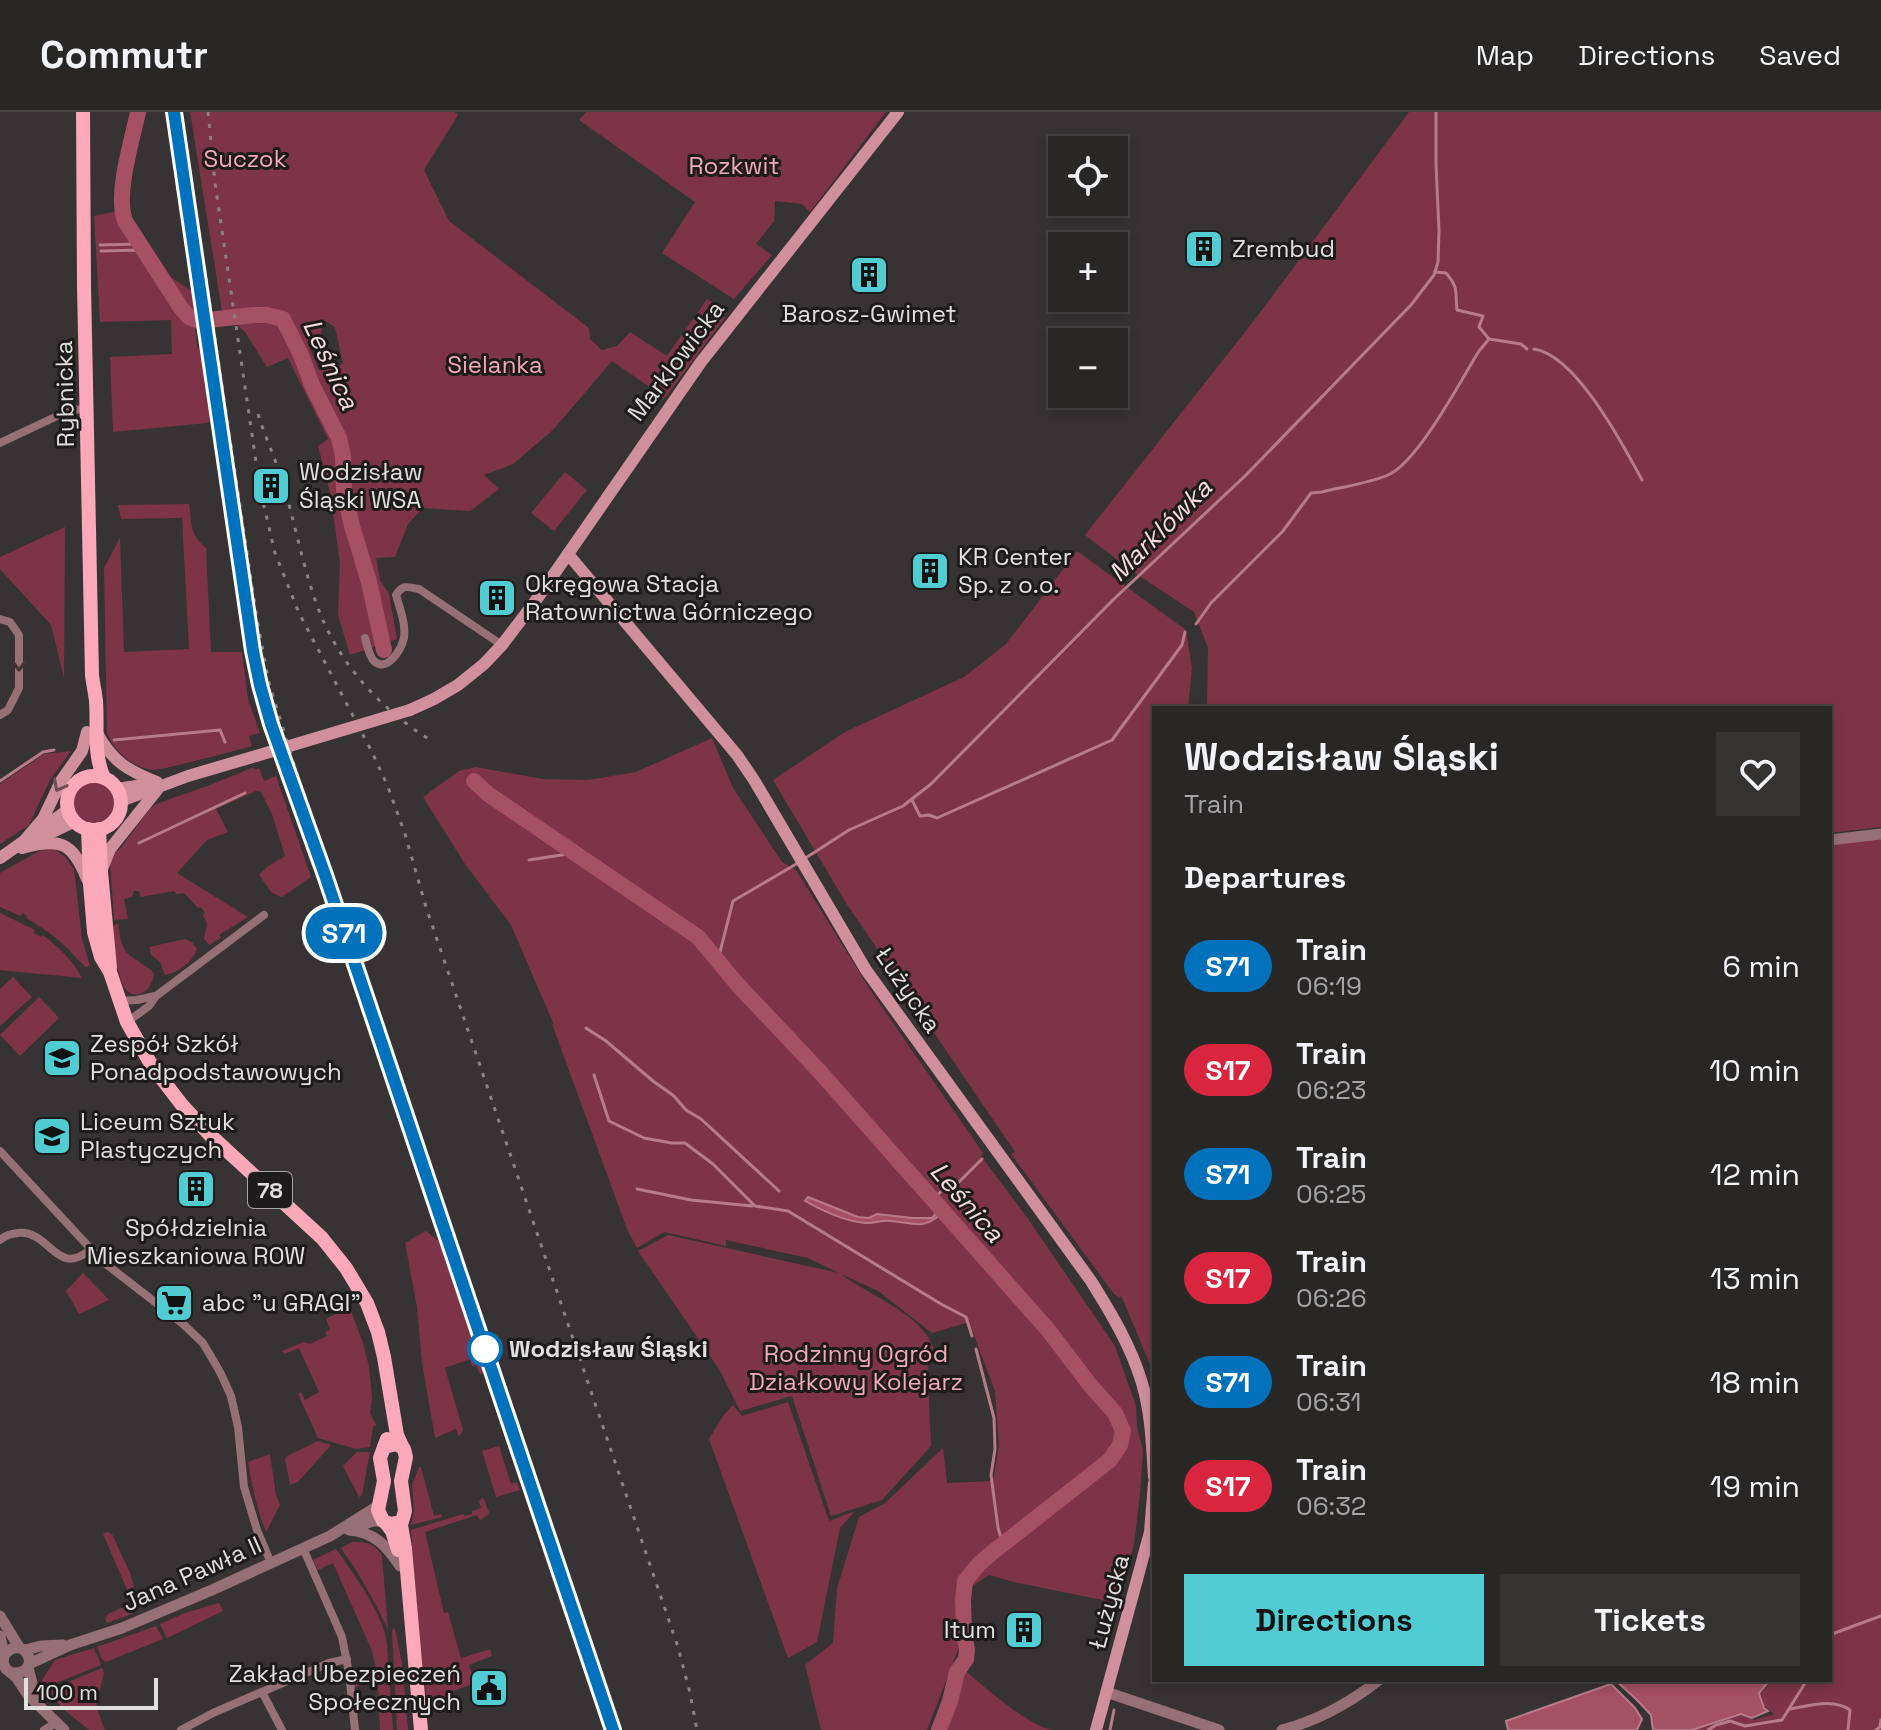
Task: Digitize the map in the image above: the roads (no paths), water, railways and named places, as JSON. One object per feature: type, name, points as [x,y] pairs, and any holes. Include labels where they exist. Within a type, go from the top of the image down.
[{"type":"main road","name":"Rybnicka","points":[[83,112],[92,675],[96,702],[84,778]]},
{"type":"main road","name":"Marklowicka","points":[[119,795],[387,718],[427,703],[478,670],[534,603],[701,362],[898,112]]},
{"type":"main road","name":"Łużycka","points":[[568,554],[737,755],[866,970],[1110,1310],[1143,1385],[1152,1437]]},
{"type":"main road","name":"Rybnicka","points":[[92,732],[104,778]]},
{"type":"main road","points":[[24,844],[43,819],[61,781],[92,732],[114,758],[137,775],[158,784],[110,849],[101,872]]},
{"type":"main road","points":[[2,857],[24,844],[83,822],[109,824],[116,818],[120,810],[119,795],[111,782],[96,776],[84,778]]},
{"type":"main road","name":"78","points":[[84,778],[69,793],[101,872],[110,972]]},
{"type":"main road","name":"78","points":[[83,822],[94,932],[101,957],[110,972],[127,1022],[152,1066],[210,1135],[322,1238],[346,1268],[367,1303],[378,1332],[398,1440],[406,1457],[401,1481],[405,1511],[402,1519],[421,1730]]},
{"type":"main road","points":[[24,844],[64,846],[78,857],[90,884]]},
{"type":"main road","name":"78","points":[[389,1395],[388,1436],[380,1458],[384,1481],[378,1514],[392,1531],[400,1566],[413,1730]]},
{"type":"main road","points":[[384,1447],[394,1444],[402,1446]]},
{"type":"main road","name":"Łużycka","points":[[1096,1730],[1150,1532],[1152,1506]]},
{"type":"main road","points":[[384,1522],[394,1523],[402,1519]]},
{"type":"street","points":[[0,443],[70,410],[88,409]]},
{"type":"street","points":[[365,638],[372,660],[378,664],[387,663],[395,657],[404,637],[404,623],[396,595],[406,587],[419,589],[502,645]]},
{"type":"street","points":[[0,619],[10,622],[19,635],[19,688],[8,710],[0,715]]},
{"type":"street","points":[[1832,840],[1881,834]]},
{"type":"street","points":[[127,1022],[149,1006],[156,996],[264,915]]},
{"type":"street","points":[[119,1001],[156,996]]},
{"type":"street","points":[[0,1151],[91,1249],[116,1273],[194,1333],[211,1356],[231,1396],[238,1427],[244,1487],[271,1563]]},
{"type":"street","points":[[0,1240],[9,1234],[31,1234],[69,1260],[81,1257],[91,1249]]},
{"type":"street","name":"Jana Pawła II","points":[[330,1536],[378,1506]]},
{"type":"street","name":"Jana Pawła II","points":[[28,1666],[70,1645],[138,1622],[330,1536],[373,1521],[384,1522]]},
{"type":"street","points":[[349,1530],[379,1539],[400,1566]]},
{"type":"street","points":[[303,1548],[338,1626],[347,1659],[355,1730]]},
{"type":"street","points":[[0,1616],[6,1635],[4,1666],[60,1726],[44,1730]]},
{"type":"street","points":[[6,1635],[41,1646]]},
{"type":"street","points":[[6,1635],[29,1656],[28,1666],[37,1702]]},
{"type":"street","name":"Jana Pawła II","points":[[22,1649],[70,1645]]},
{"type":"street","points":[[4,1655],[8,1650],[22,1649]]},
{"type":"street","points":[[181,1730],[196,1720],[329,1663],[347,1659]]},
{"type":"street","points":[[13,1673],[19,1673],[28,1666]]},
{"type":"street","points":[[1282,1730],[1348,1702],[1376,1682]]},
{"type":"street","points":[[262,1692],[282,1730]]},
{"type":"street","points":[[1106,1692],[1219,1730]]},
{"type":"waterway","name":"Leśnica","points":[[138,112],[123,182],[122,210],[125,221],[189,317],[199,321],[254,315],[283,319],[339,438],[344,491],[384,650]]},
{"type":"waterway","name":"Marklówka","points":[[804,859],[849,830],[903,806],[931,784],[1114,599],[1245,476],[1411,305],[1434,275],[1438,262],[1436,112]]},
{"type":"waterway","points":[[100,245],[140,244]]},
{"type":"waterway","points":[[101,251],[143,250]]},
{"type":"waterway","points":[[1435,272],[1446,273],[1453,283],[1457,310],[1483,316],[1479,327],[1489,339],[1521,344],[1527,349]]},
{"type":"waterway","points":[[1196,624],[1211,603],[1283,531],[1311,493],[1373,480],[1400,467],[1425,438],[1489,339]]},
{"type":"waterway","points":[[1534,349],[1550,355],[1582,384],[1611,425],[1642,480]]},
{"type":"waterway","points":[[912,800],[920,816],[937,818],[1112,740],[1182,645],[1185,632]]},
{"type":"waterway","points":[[114,740],[220,730],[225,742]]},
{"type":"waterway","points":[[0,781],[43,752],[54,750]]},
{"type":"waterway","name":"Leśnica","points":[[474,781],[488,794],[698,937],[1049,1331],[1115,1413],[1123,1431],[1120,1445],[1110,1460],[993,1552],[965,1581],[966,1659],[957,1672],[939,1730]]},
{"type":"waterway","points":[[139,843],[245,793]]},
{"type":"waterway","points":[[529,860],[574,853]]},
{"type":"waterway","name":"Marklówka","points":[[718,960],[733,901],[798,863]]},
{"type":"waterway","points":[[586,1028],[674,1096],[779,1191]]},
{"type":"waterway","points":[[594,1075],[609,1121],[644,1138],[685,1143],[713,1164],[755,1206],[788,1211],[966,1317],[972,1336]]},
{"type":"waterway","points":[[933,1199],[945,1188],[959,1182],[982,1159]]},
{"type":"waterway","points":[[637,1189],[691,1200],[752,1206]]},
{"type":"waterway","points":[[976,1349],[994,1418],[995,1449],[991,1475],[1003,1544]]},
{"type":"waterway","points":[[1832,1634],[1881,1616]]},
{"type":"waterway","points":[[1708,1730],[1730,1721],[1745,1726],[1782,1720],[1806,1682]]},
{"type":"waterway","points":[[1789,1709],[1821,1704],[1843,1706],[1850,1710],[1848,1730]]},
{"type":"waterway","points":[[1110,1730],[1114,1710]]},
{"type":"waterway","points":[[1876,1730],[1881,1720]]},
{"type":"railway","points":[[181,112],[269,683],[620,1730]]},
{"type":"railway","points":[[208,112],[215,183],[260,489],[275,553],[299,613],[372,752],[405,834],[426,907],[678,1647],[697,1730]]},
{"type":"railway","points":[[258,414],[282,480],[308,579],[327,629],[364,684],[396,715],[432,741]]},
{"type":"train","name":"S71","points":[[174,112],[260,685],[286,770],[325,875],[613,1730]]},
{"type":"place","name":"Zrembud","points":[[1204,249]]},
{"type":"place","name":"Barosz-Gwimet","points":[[869,275]]},
{"type":"place","name":"Wodzisław Śląski WSA","points":[[271,486]]},
{"type":"place","name":"KR Center Sp. z o.o.","points":[[930,571]]},
{"type":"place","name":"Okręgowa Stacja Ratownictwa Górniczego","points":[[497,598]]},
{"type":"place","name":"Zespół Szkół Ponadpodstawowych","points":[[62,1058]]},
{"type":"place","name":"Liceum Sztuk Plastyczych","points":[[52,1136]]},
{"type":"place","name":"Spółdzielnia Mieszkaniowa ROW","points":[[196,1189]]},
{"type":"place","name":"abc \"u GRAGI\"","points":[[174,1303]]},
{"type":"place","name":"Wodzisław Śląski","points":[[485,1349]]},
{"type":"place","name":"Itum","points":[[1024,1630]]},
{"type":"place","name":"Zakład Ubezpieczeń Społecznych","points":[[489,1688]]},
{"type":"park label","name":"Suczok","points":[[245,159]]},
{"type":"park label","name":"Rozkwit","points":[[734,166]]},
{"type":"park label","name":"Sielanka","points":[[495,365]]},
{"type":"park label","name":"Rodzinny Ogród Działkowy Kolejarz","points":[[856,1368]]}]
